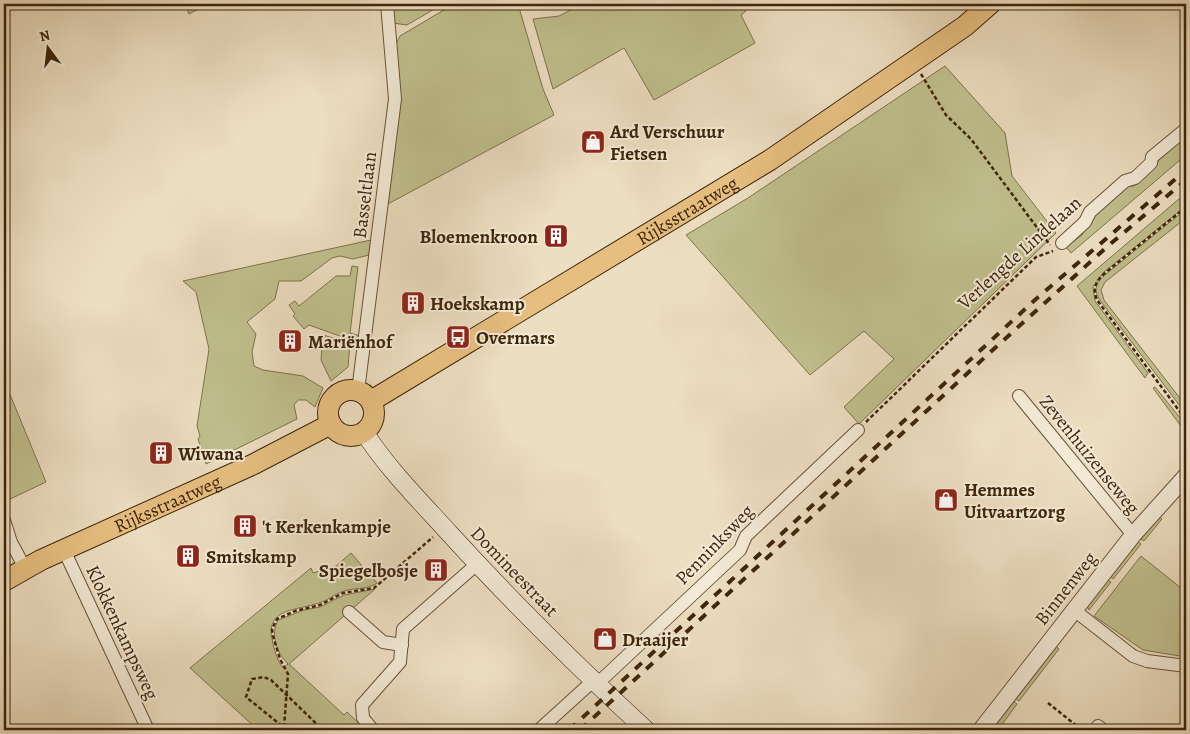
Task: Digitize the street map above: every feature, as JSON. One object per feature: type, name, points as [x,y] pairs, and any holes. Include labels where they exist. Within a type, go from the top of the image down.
[{"type":"main road","name":"Rijksstraatweg","points":[[364,390],[770,160],[965,26],[990,4]]},
{"type":"main road","points":[[364,390],[374,418],[370,426],[358,435],[340,433],[326,418],[333,398],[342,392],[364,390]]},
{"type":"main road","name":"Rijksstraatweg","points":[[4,581],[25,568],[254,464],[326,418]]},
{"type":"main road","name":"Domineestraat","points":[[364,432],[400,480],[477,564],[646,730]]},
{"type":"street","name":"Basseltlaan","points":[[364,390],[394,99],[387,4]]},
{"type":"street","name":"Verlengde Lindelaan","points":[[1058,246],[1086,222],[1090,212],[1125,181],[1135,178],[1151,164],[1152,157],[1186,128]]},
{"type":"street","name":"Zevenhuizenseweg","points":[[1019,396],[1133,535]]},
{"type":"street","name":"Penninksweg","points":[[539,730],[595,682],[740,550],[746,536],[858,430]]},
{"type":"street","name":"Binnenweg","points":[[981,730],[1133,535],[1186,476]]},
{"type":"street","points":[[4,520],[11,542],[25,568]]},
{"type":"street","name":"Klokkenkampsweg","points":[[64,550],[148,730]]},
{"type":"street","points":[[373,730],[363,718],[362,705],[400,662],[403,629],[477,564]]},
{"type":"street","points":[[1074,610],[1133,656],[1148,661],[1186,666]]},
{"type":"street","points":[[349,612],[383,642],[402,646]]},
{"type":"path","points":[[920,73],[946,115],[972,139],[1058,246]]},
{"type":"path","points":[[1186,208],[1099,279],[1095,285],[1094,294],[1186,420]]},
{"type":"path","name":"Verlengde Lindelaan","points":[[858,430],[1036,257],[1058,246]]},
{"type":"path","points":[[326,418],[324,399],[336,386],[348,382],[364,390]]},
{"type":"path","points":[[284,727],[288,674],[280,659],[273,636],[272,629],[277,619],[295,610],[320,605],[343,593],[374,588],[444,527]]},
{"type":"path","points":[[287,730],[246,697],[250,682],[258,676],[272,680],[323,730]]},
{"type":"path","points":[[1048,702],[1082,730]]},
{"type":"shaded area","points":[[185,4],[208,4],[189,14]]},
{"type":"shaded area","points":[[390,4],[443,4],[407,25],[392,23]]},
{"type":"shaded area","points":[[454,4],[518,4],[543,89],[554,115],[386,205],[396,44],[400,36]]},
{"type":"shaded area","points":[[582,4],[741,4],[746,11],[741,15],[755,43],[654,100],[624,48],[553,89],[533,19],[559,16]]},
{"type":"shaded area","points":[[945,66],[1005,133],[1012,176],[1056,233],[859,424],[844,407],[894,359],[864,331],[810,375],[686,235],[748,198]]},
{"type":"shaded area","points":[[1186,136],[1186,155],[1071,253],[1066,247],[1082,235],[1094,216],[1128,186],[1134,186],[1156,167],[1158,161]]},
{"type":"shaded area","points":[[1186,193],[1186,206],[1104,272],[1093,287],[1095,301],[1148,373],[1145,378],[1077,286]]},
{"type":"shaded area","points":[[1186,209],[1186,218],[1105,282],[1101,290],[1104,300],[1186,406],[1186,414],[1099,299],[1096,288],[1106,274]]},
{"type":"shaded area","points":[[371,240],[369,255],[353,259],[340,256],[332,258],[301,281],[279,281],[275,299],[247,322],[256,334],[252,352],[254,366],[263,370],[303,376],[323,388],[315,407],[306,400],[298,400],[294,405],[297,419],[206,464],[198,439],[200,436],[197,426],[209,349],[196,292],[183,281]]},
{"type":"shaded area","points":[[352,266],[358,267],[350,333],[363,337],[362,344],[309,325],[304,329],[293,316],[295,314],[289,305],[295,301],[299,306],[336,276],[350,276]]},
{"type":"shaded area","points":[[323,335],[350,343],[348,367],[331,381],[321,360]]},
{"type":"shaded area","points":[[4,380],[46,482],[6,501],[4,494]]},
{"type":"shaded area","points":[[1155,387],[1186,425],[1186,433],[1153,388]]},
{"type":"shaded area","points":[[1158,515],[1162,519],[1144,541],[1139,538]]},
{"type":"shaded area","points":[[1136,540],[1141,544],[1113,579],[1109,576]]},
{"type":"shaded area","points":[[351,553],[377,583],[367,587],[344,591],[319,603],[285,612],[274,621],[271,629],[276,654],[283,668],[288,664],[276,644],[275,632],[278,620],[304,610],[320,607],[344,595],[375,589],[289,664],[344,715],[347,712],[366,730],[258,730],[190,668],[311,568],[313,573],[336,566]]},
{"type":"shaded area","points":[[1141,556],[1186,592],[1186,657],[1143,650],[1094,616]]},
{"type":"shaded area","points":[[1106,579],[1111,582],[1089,610],[1087,606]]},
{"type":"shaded area","points":[[1054,645],[1059,649],[1019,701],[1014,697]]},
{"type":"shaded area","points":[[1012,700],[1017,704],[1001,726],[995,721]]},
{"type":"railway","points":[[569,730],[1036,299],[1186,170]]},
{"type":"railway","points":[[580,730],[996,347],[1108,246],[1186,180]]},
{"type":"place","name":"Ard Verschuur Fietsen","points":[[593,142]]},
{"type":"place","name":"Bloemenkroon","points":[[556,236]]},
{"type":"place","name":"Hoekskamp","points":[[413,303]]},
{"type":"place","name":"Overmars","points":[[458,337]]},
{"type":"place","name":"Mariënhof","points":[[290,341]]},
{"type":"place","name":"Wiwana","points":[[161,453]]},
{"type":"place","name":"Hemmes Uitvaartzorg","points":[[946,500]]},
{"type":"place","name":"'t Kerkenkampje","points":[[245,526]]},
{"type":"place","name":"Smitskamp","points":[[188,556]]},
{"type":"place","name":"Spiegelbosje","points":[[436,570]]},
{"type":"place","name":"Draaijer","points":[[605,639]]}]
